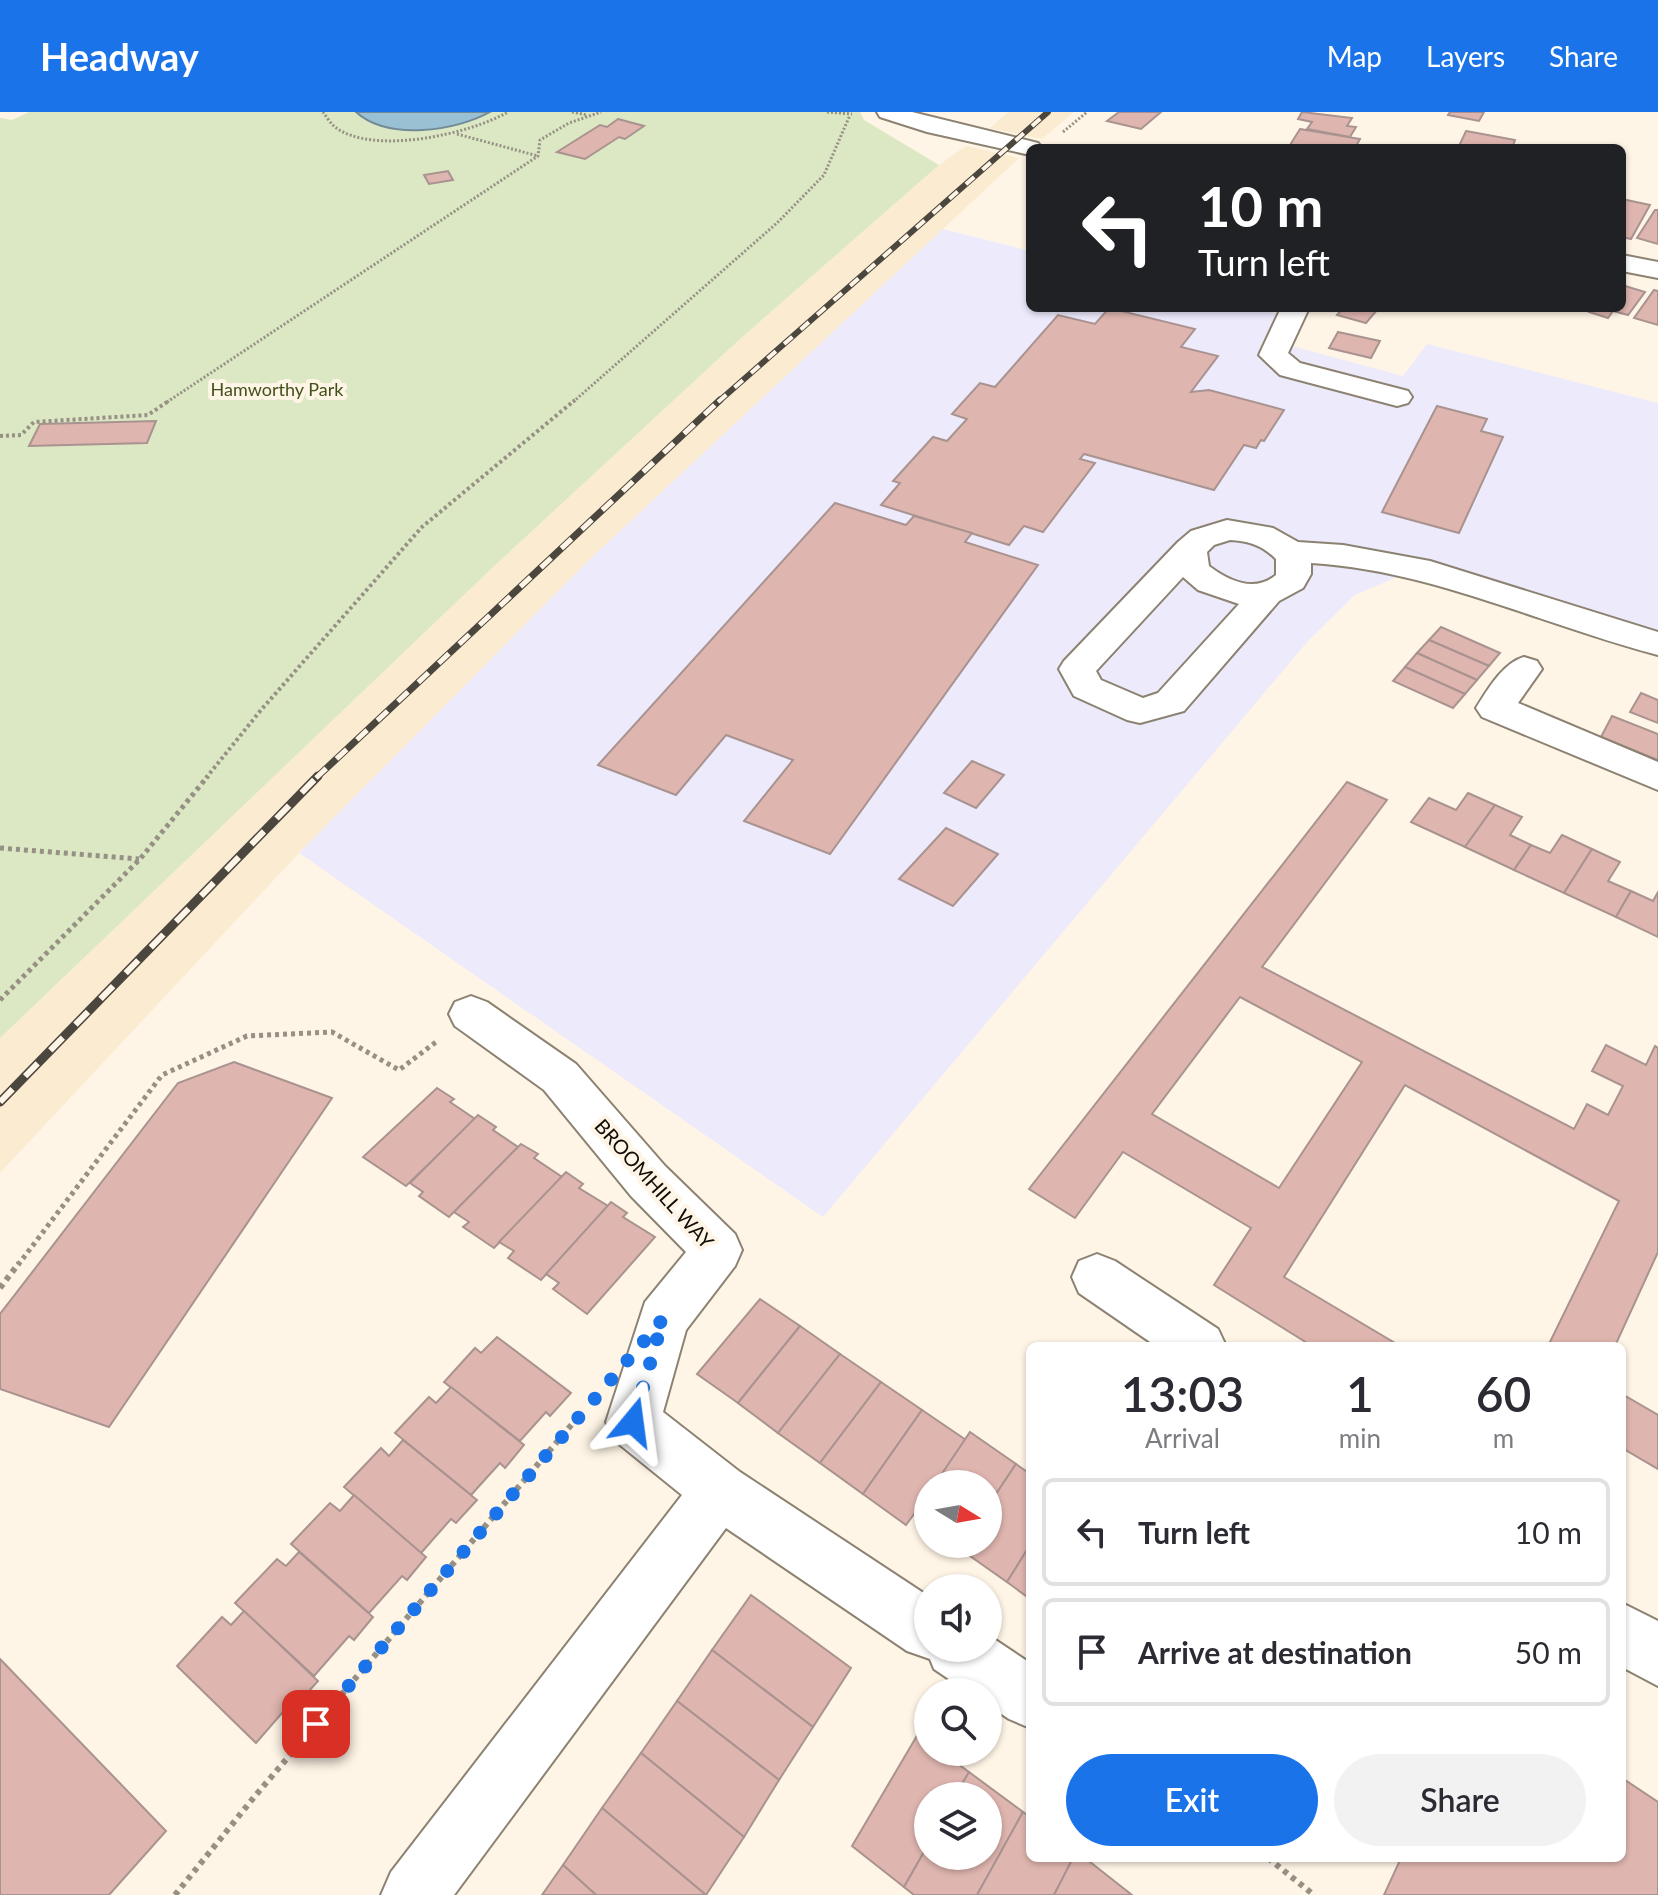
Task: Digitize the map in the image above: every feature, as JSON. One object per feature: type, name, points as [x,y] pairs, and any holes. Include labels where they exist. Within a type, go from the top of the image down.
[{"type":"street","points":[[888,112],[935,127],[1026,147]]},
{"type":"street","points":[[1626,264],[1658,270]]},
{"type":"street","points":[[1293,312],[1273,355],[1290,369],[1397,397]]},
{"type":"street","points":[[1290,552],[1297,573],[1292,582],[1267,594],[1171,702],[1140,711],[1087,688],[1077,669],[1198,540],[1227,530],[1264,535],[1290,552],[1343,555],[1418,568],[1658,644]]},
{"type":"street","points":[[1190,549],[1188,559],[1193,570],[1204,581],[1234,593],[1267,594]]},
{"type":"street","points":[[1524,669],[1495,708],[1658,777]]},
{"type":"street","name":"BROOMHILL WAY","points":[[471,1014],[560,1077],[648,1181],[717,1250],[663,1319],[633,1422],[720,1491],[914,1621]]},
{"type":"street","points":[[1097,1277],[1194,1342]]},
{"type":"street","points":[[414,1895],[720,1491]]},
{"type":"street","points":[[1626,1635],[1658,1656]]},
{"type":"street","points":[[976,1662],[1026,1695]]},
{"type":"path","points":[[323,112],[324,118],[339,128],[362,136],[392,140],[456,134],[485,126],[508,112]]},
{"type":"path","points":[[572,112],[590,115]]},
{"type":"path","points":[[0,436],[21,435],[34,422],[148,415],[538,156],[540,140],[569,123],[601,112]]},
{"type":"path","points":[[0,1000],[140,859],[261,710],[422,527],[607,374],[777,223],[824,175],[850,114],[827,112]]},
{"type":"path","points":[[456,134],[538,156]]},
{"type":"path","points":[[0,848],[140,859]]},
{"type":"path","points":[[0,1288],[162,1075],[247,1036],[332,1032],[399,1070]]},
{"type":"path","points":[[175,1895],[255,1796],[581,1414]]},
{"type":"path","points":[[1273,1862],[1314,1895]]},
{"type":"shaded area","points":[[1008,112],[1074,112],[1042,139],[990,128]]},
{"type":"shaded area","points":[[966,146],[1019,158],[588,561],[299,853],[0,1173],[0,1038],[491,569],[740,339],[939,165]]},
{"type":"shaded area","points":[[943,229],[1026,250],[1026,312],[1270,312],[1291,317],[1277,342],[1403,376],[1427,344],[1658,403],[1658,644],[1418,568],[1355,595],[1308,641],[823,1217],[299,853],[588,561]]},
{"type":"green space","name":"Hamworthy Park","points":[[29,112],[860,112],[864,120],[939,165],[740,339],[491,569],[0,1038],[0,118],[12,120]]},
{"type":"water","points":[[356,112],[490,112],[441,128],[403,130],[370,121]]},
{"type":"building","points":[[1119,112],[1161,112],[1141,129],[1107,121]]},
{"type":"building","points":[[1302,112],[1352,118],[1347,126],[1356,127],[1350,137],[1307,129],[1312,122],[1298,119]]},
{"type":"building","points":[[1450,112],[1484,112],[1479,121],[1448,115]]},
{"type":"building","points":[[618,119],[644,126],[625,139],[619,137],[585,159],[557,152],[600,125],[607,127]]},
{"type":"building","points":[[1300,129],[1360,139],[1357,144],[1291,144]]},
{"type":"building","points":[[1466,131],[1515,140],[1514,144],[1460,144]]},
{"type":"building","points":[[448,171],[453,180],[429,184],[424,175]]},
{"type":"building","points":[[1626,200],[1650,205],[1631,239],[1626,238]]},
{"type":"building","points":[[1658,210],[1658,244],[1637,238]]},
{"type":"building","points":[[1626,286],[1645,292],[1628,315],[1617,312],[1626,312]]},
{"type":"building","points":[[1654,290],[1658,291],[1658,325],[1634,318]]},
{"type":"building","points":[[1106,312],[1125,312],[1195,329],[1181,347],[1218,356],[1191,392],[1209,390],[1284,410],[1256,448],[1244,445],[1214,490],[1084,454],[1080,459],[1095,463],[1043,532],[1024,526],[1009,545],[881,505],[900,483],[893,481],[933,437],[947,441],[967,419],[952,414],[980,383],[995,387],[1058,315],[1095,324]]},
{"type":"building","points":[[1340,312],[1375,312],[1366,323],[1337,315]]},
{"type":"building","points":[[1589,312],[1612,312],[1608,318]]},
{"type":"building","points":[[1338,332],[1380,341],[1371,358],[1329,348]]},
{"type":"building","points":[[1437,406],[1487,419],[1481,431],[1503,437],[1459,533],[1382,512]]},
{"type":"building","points":[[156,421],[147,443],[29,446],[40,424]]},
{"type":"building","points":[[835,503],[906,525],[914,516],[972,533],[965,542],[1038,565],[830,854],[744,821],[793,760],[726,735],[676,795],[598,765]]},
{"type":"building","points":[[1441,627],[1500,653],[1489,666],[1429,640]]},
{"type":"building","points":[[1429,640],[1489,666],[1477,680],[1417,653]]},
{"type":"building","points":[[1417,653],[1477,680],[1465,694],[1405,667]]},
{"type":"building","points":[[1405,667],[1465,694],[1453,708],[1393,681]]},
{"type":"building","points":[[1641,693],[1658,700],[1658,723],[1630,712]]},
{"type":"building","points":[[1612,716],[1658,734],[1658,760],[1601,737]]},
{"type":"building","points":[[972,761],[1004,775],[976,808],[944,793]]},
{"type":"building","points":[[1347,782],[1387,800],[1262,967],[1574,1129],[1587,1104],[1608,1115],[1623,1086],[1592,1071],[1606,1045],[1646,1065],[1655,1046],[1658,1048],[1658,1252],[1617,1342],[1550,1342],[1619,1201],[1405,1085],[1284,1277],[1393,1342],[1306,1342],[1214,1285],[1251,1228],[1123,1152],[1075,1218],[1029,1189]],"holes":[[[1240,997],[1362,1062],[1279,1188],[1152,1114]]]},
{"type":"building","points":[[1468,793],[1495,805],[1465,847],[1411,822],[1429,798],[1456,810]]},
{"type":"building","points":[[1495,805],[1522,817],[1510,835],[1531,845],[1514,870],[1465,847]]},
{"type":"building","points":[[946,828],[998,854],[953,906],[899,879]]},
{"type":"building","points":[[1562,835],[1592,849],[1564,893],[1514,870],[1531,845],[1550,853]]},
{"type":"building","points":[[1592,849],[1620,862],[1608,881],[1631,891],[1616,917],[1564,893]]},
{"type":"building","points":[[1631,891],[1653,901],[1658,892],[1658,937],[1616,917]]},
{"type":"building","points":[[234,1062],[332,1098],[109,1427],[0,1389],[0,1314],[178,1083]]},
{"type":"building","points":[[437,1088],[454,1099],[450,1102],[475,1119],[406,1186],[363,1157]]},
{"type":"building","points":[[478,1115],[518,1147],[449,1217],[419,1196],[423,1192],[410,1183]]},
{"type":"building","points":[[521,1144],[538,1154],[534,1158],[562,1177],[494,1248],[463,1227],[469,1222],[454,1212]]},
{"type":"building","points":[[566,1172],[583,1184],[579,1188],[608,1206],[541,1280],[508,1258],[514,1251],[499,1242]]},
{"type":"building","points":[[611,1202],[627,1213],[623,1217],[655,1237],[587,1314],[553,1289],[559,1283],[546,1274]]},
{"type":"building","points":[[760,1299],[800,1326],[738,1403],[697,1374]]},
{"type":"building","points":[[800,1326],[840,1354],[778,1433],[738,1403]]},
{"type":"building","points":[[497,1337],[571,1393],[550,1416],[546,1412],[520,1441],[444,1382],[475,1348],[481,1353]]},
{"type":"building","points":[[840,1354],[881,1382],[820,1463],[778,1433]]},
{"type":"building","points":[[881,1382],[922,1410],[863,1494],[820,1463]]},
{"type":"building","points":[[451,1387],[524,1445],[505,1468],[500,1463],[471,1495],[395,1433],[429,1397],[436,1403]]},
{"type":"building","points":[[1626,1396],[1658,1415],[1658,1469],[1626,1450]]},
{"type":"building","points":[[922,1410],[966,1440],[945,1470],[914,1470],[914,1514],[906,1525],[863,1494]]},
{"type":"building","points":[[970,1432],[1016,1464],[1002,1485],[1002,1470],[944,1470]]},
{"type":"building","points":[[403,1440],[477,1500],[456,1523],[451,1519],[421,1553],[344,1487],[381,1448],[389,1456]]},
{"type":"building","points":[[1016,1464],[1026,1471],[1026,1551],[1007,1582],[1002,1574],[996,1574],[973,1558],[1002,1558],[1002,1485]]},
{"type":"building","points":[[354,1495],[426,1557],[407,1580],[402,1576],[369,1613],[291,1544],[330,1503],[340,1511]]},
{"type":"building","points":[[1026,1551],[1026,1596],[1007,1582]]},
{"type":"building","points":[[299,1552],[373,1617],[354,1640],[349,1636],[314,1676],[235,1603],[277,1559],[286,1566]]},
{"type":"building","points":[[751,1595],[851,1668],[813,1727],[712,1650]]},
{"type":"building","points":[[244,1611],[318,1681],[299,1702],[295,1698],[256,1743],[177,1666],[222,1617],[231,1625]]},
{"type":"building","points":[[712,1650],[813,1727],[779,1780],[677,1701]]},
{"type":"building","points":[[0,1659],[166,1831],[109,1895],[0,1895]]},
{"type":"building","points":[[677,1701],[779,1780],[744,1837],[641,1753]]},
{"type":"building","points":[[914,1741],[914,1766],[961,1766],[969,1772],[963,1782],[914,1782],[914,1870],[904,1887],[852,1846]]},
{"type":"building","points":[[641,1753],[744,1837],[706,1895],[602,1808]]},
{"type":"building","points":[[969,1772],[982,1782],[963,1782]]},
{"type":"building","points":[[1626,1781],[1658,1802],[1658,1895],[1384,1895],[1399,1862],[1626,1862]]},
{"type":"building","points":[[1002,1796],[1023,1812],[1002,1850]]},
{"type":"building","points":[[602,1808],[706,1895],[596,1895],[563,1865]]},
{"type":"building","points":[[1023,1812],[1026,1814],[1026,1862],[1071,1862],[1054,1895],[977,1895],[991,1870],[1002,1870],[1002,1850]]},
{"type":"building","points":[[1071,1862],[1090,1862],[1132,1895],[1054,1895]]},
{"type":"building","points":[[563,1865],[596,1895],[542,1895]]},
{"type":"building","points":[[914,1870],[991,1870],[977,1895],[914,1895],[904,1887]]},
{"type":"railway","points":[[718,402],[1048,112]]},
{"type":"railway","points":[[317,777],[720,400]]},
{"type":"railway","points":[[0,1102],[317,777]]},
{"type":"route","points":[[316,1724],[663,1319],[633,1422]]}]
